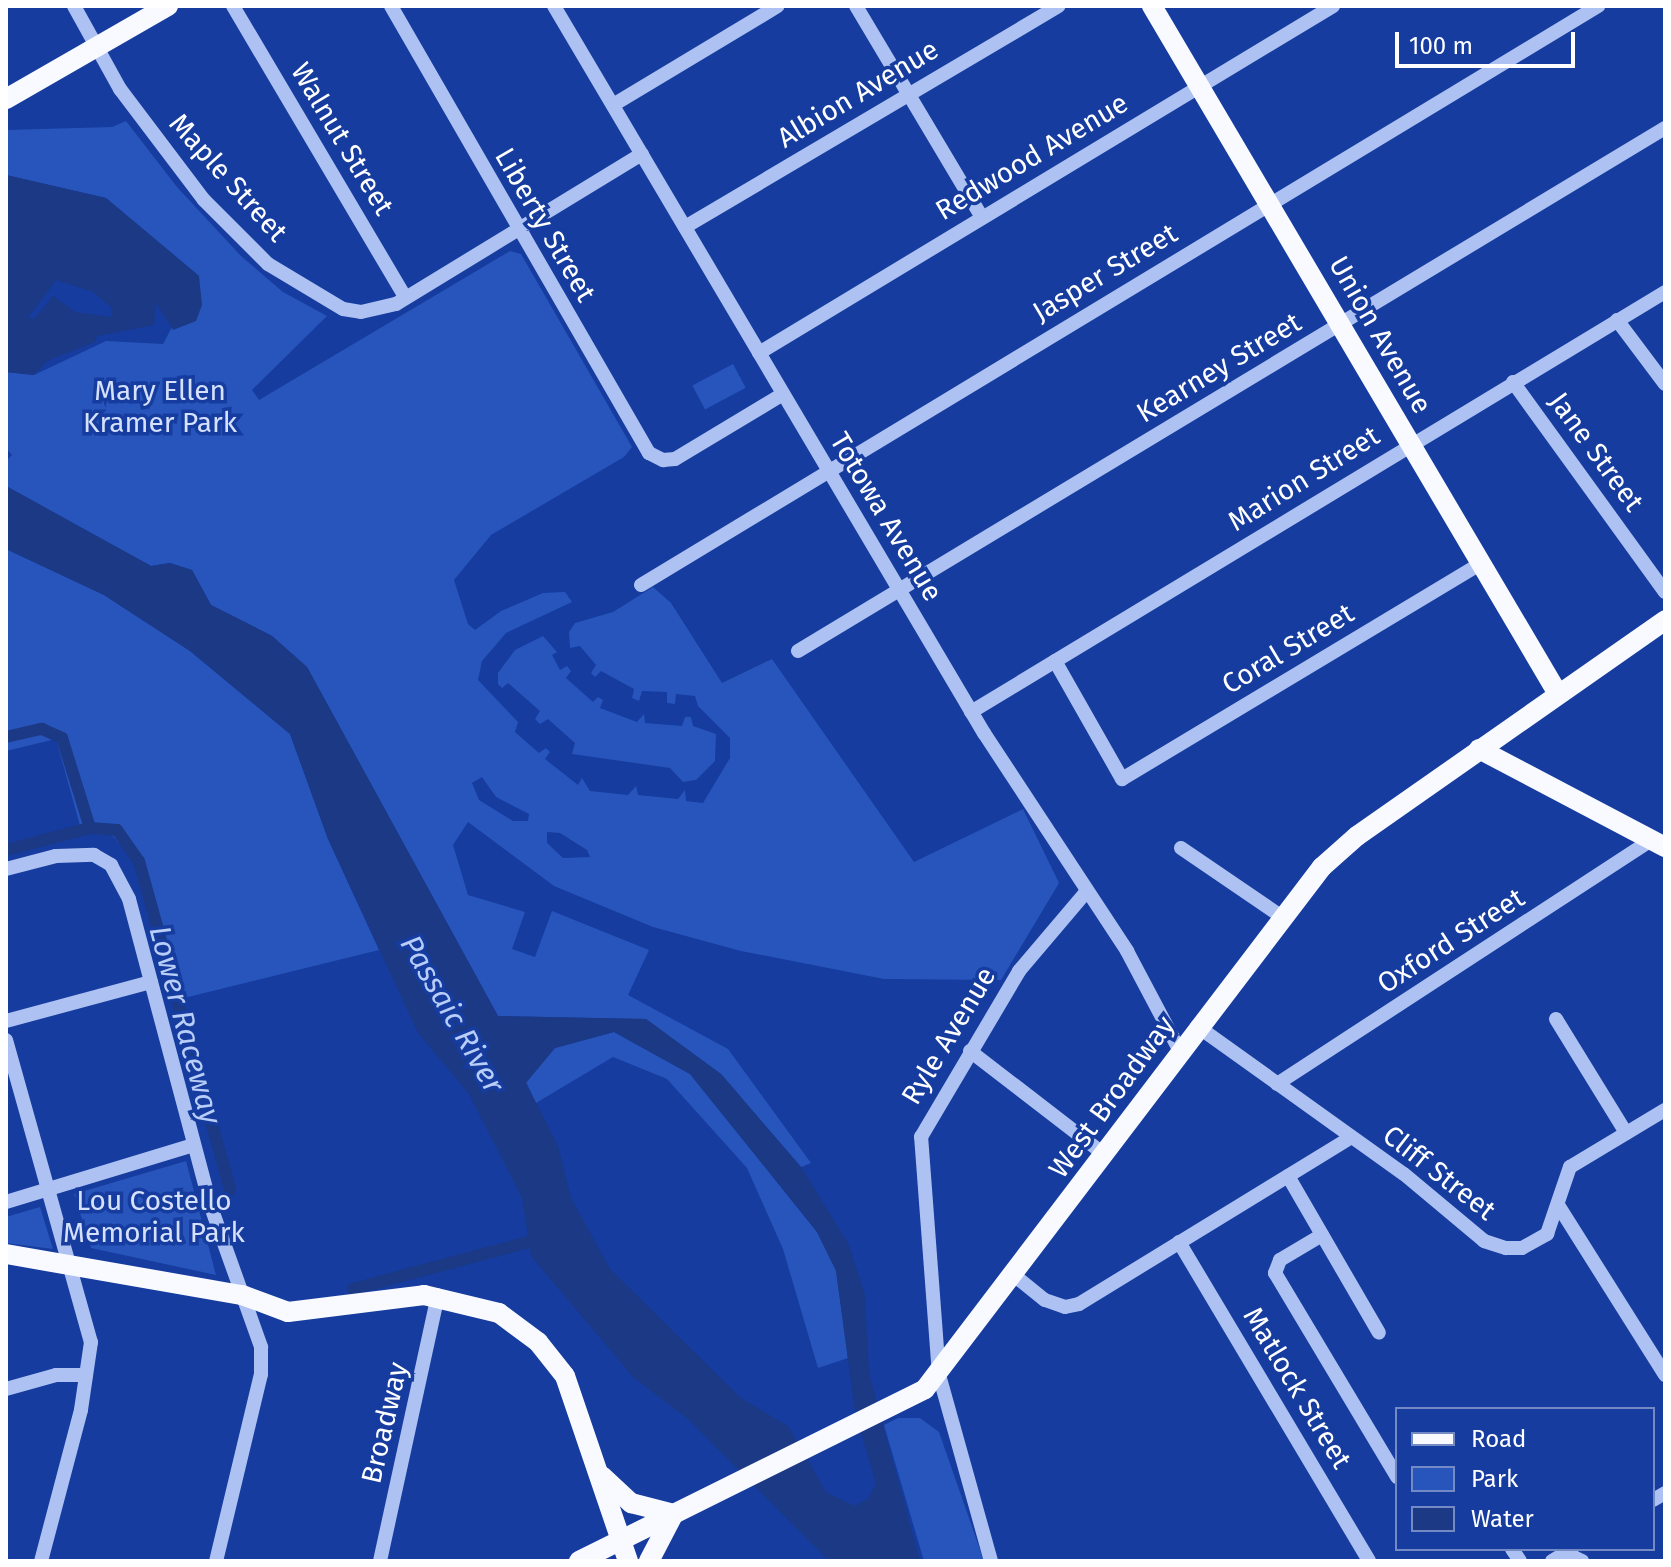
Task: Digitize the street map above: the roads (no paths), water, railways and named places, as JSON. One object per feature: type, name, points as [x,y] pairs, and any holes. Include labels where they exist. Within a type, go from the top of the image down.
[{"type":"main road","points":[[6,99],[168,6]]},
{"type":"main road","name":"Union Avenue","points":[[1152,6],[1558,694]]},
{"type":"main road","name":"West Broadway","points":[[579,1561],[888,1409],[939,1375],[1105,1155],[1197,1026],[1282,917],[1344,847],[1665,620]]},
{"type":"main road","points":[[1479,749],[1659,844]]},
{"type":"main road","points":[[6,1254],[242,1295],[288,1312],[438,1295],[499,1313],[547,1352],[578,1407],[628,1561]]},
{"type":"main road","points":[[600,1474],[631,1503],[674,1514],[649,1561]]},
{"type":"street","name":"Maple Street","points":[[74,6],[142,121],[204,200],[268,264],[319,298],[353,312],[383,309],[406,298],[642,154]]},
{"type":"street","name":"Walnut Street","points":[[233,6],[406,298]]},
{"type":"street","name":"Liberty Street","points":[[391,6],[517,230],[649,453],[663,460],[675,459],[783,394]]},
{"type":"street","name":"Totowa Avenue","points":[[554,6],[971,712],[1127,951],[1180,1051]]},
{"type":"street","points":[[613,105],[778,6]]},
{"type":"street","points":[[856,6],[982,217]]},
{"type":"street","name":"Albion Avenue","points":[[685,227],[1058,6]]},
{"type":"street","name":"Redwood Avenue","points":[[759,353],[1333,6]]},
{"type":"street","name":"Jasper Street","points":[[641,585],[1598,6]]},
{"type":"street","name":"Kearney Street","points":[[798,651],[1665,128]]},
{"type":"street","name":"Marion Street","points":[[971,712],[1665,292]]},
{"type":"street","points":[[1617,320],[1665,384]]},
{"type":"street","name":"Jane Street","points":[[1513,382],[1665,592]]},
{"type":"street","name":"Coral Street","points":[[1055,661],[1122,779],[1481,563]]},
{"type":"street","name":"Oxford Street","points":[[1277,1084],[1659,844]]},
{"type":"street","points":[[1181,848],[1282,917]]},
{"type":"street","points":[[6,869],[56,856],[87,855],[102,858],[121,879],[194,1145],[263,1358],[216,1561]]},
{"type":"street","name":"Ryle Avenue","points":[[991,1561],[939,1375],[921,1137],[1019,971],[1086,892]]},
{"type":"street","points":[[6,1021],[151,982]]},
{"type":"street","points":[[1556,1019],[1626,1133]]},
{"type":"street","name":"Cliff Street","points":[[1197,1026],[1491,1245],[1522,1248],[1547,1234],[1558,1205],[1561,1182],[1570,1167],[1665,1110]]},
{"type":"street","points":[[6,1040],[91,1338],[86,1375],[41,1561]]},
{"type":"street","points":[[970,1051],[1105,1155]]},
{"type":"street","points":[[1015,1276],[1045,1300],[1072,1306],[1350,1138]]},
{"type":"street","points":[[6,1202],[194,1145]]},
{"type":"street","points":[[1288,1176],[1379,1333]]},
{"type":"street","points":[[1558,1205],[1665,1375]]},
{"type":"street","points":[[1322,1235],[1280,1260],[1275,1273],[1395,1474]]},
{"type":"street","name":"Matlock Street","points":[[1179,1242],[1369,1561]]},
{"type":"street","name":"Broadway","points":[[380,1561],[438,1295]]},
{"type":"street","points":[[6,1389],[56,1375],[86,1375]]},
{"type":"street","points":[[1563,1554],[1582,1561]]},
{"type":"water","points":[[6,175],[106,198],[199,276],[202,305],[196,321],[173,330],[156,303],[154,325],[97,336],[95,342],[47,361],[34,375],[6,372]],"holes":[[[56,280],[93,292],[111,307],[112,317],[75,312],[53,296],[34,319],[28,318]]]},
{"type":"water","name":"Passaic River","points":[[6,486],[151,566],[170,563],[192,570],[211,605],[272,636],[307,667],[498,1016],[646,1019],[721,1074],[801,1167],[849,1245],[865,1295],[869,1373],[920,1561],[829,1561],[688,1419],[633,1377],[531,1256],[522,1198],[469,1094],[418,1033],[328,839],[290,734],[190,651],[104,595],[6,549]],"holes":[[[614,1032],[690,1074],[817,1232],[836,1271],[855,1412],[876,1484],[868,1499],[854,1506],[826,1492],[789,1427],[741,1398],[610,1269],[571,1198],[558,1146],[526,1083],[555,1048]]]},
{"type":"waterway","name":"Lower Raceway","points":[[6,737],[42,729],[62,738],[90,828],[117,830],[139,861],[230,1190]]},
{"type":"waterway","points":[[6,850],[90,828]]},
{"type":"waterway","points":[[353,1289],[529,1242]]},
{"type":"park label","name":"Mary Ellen Kramer Park","points":[[160,407]]},
{"type":"park label","name":"Lou Costello Memorial Park","points":[[154,1217]]}]
